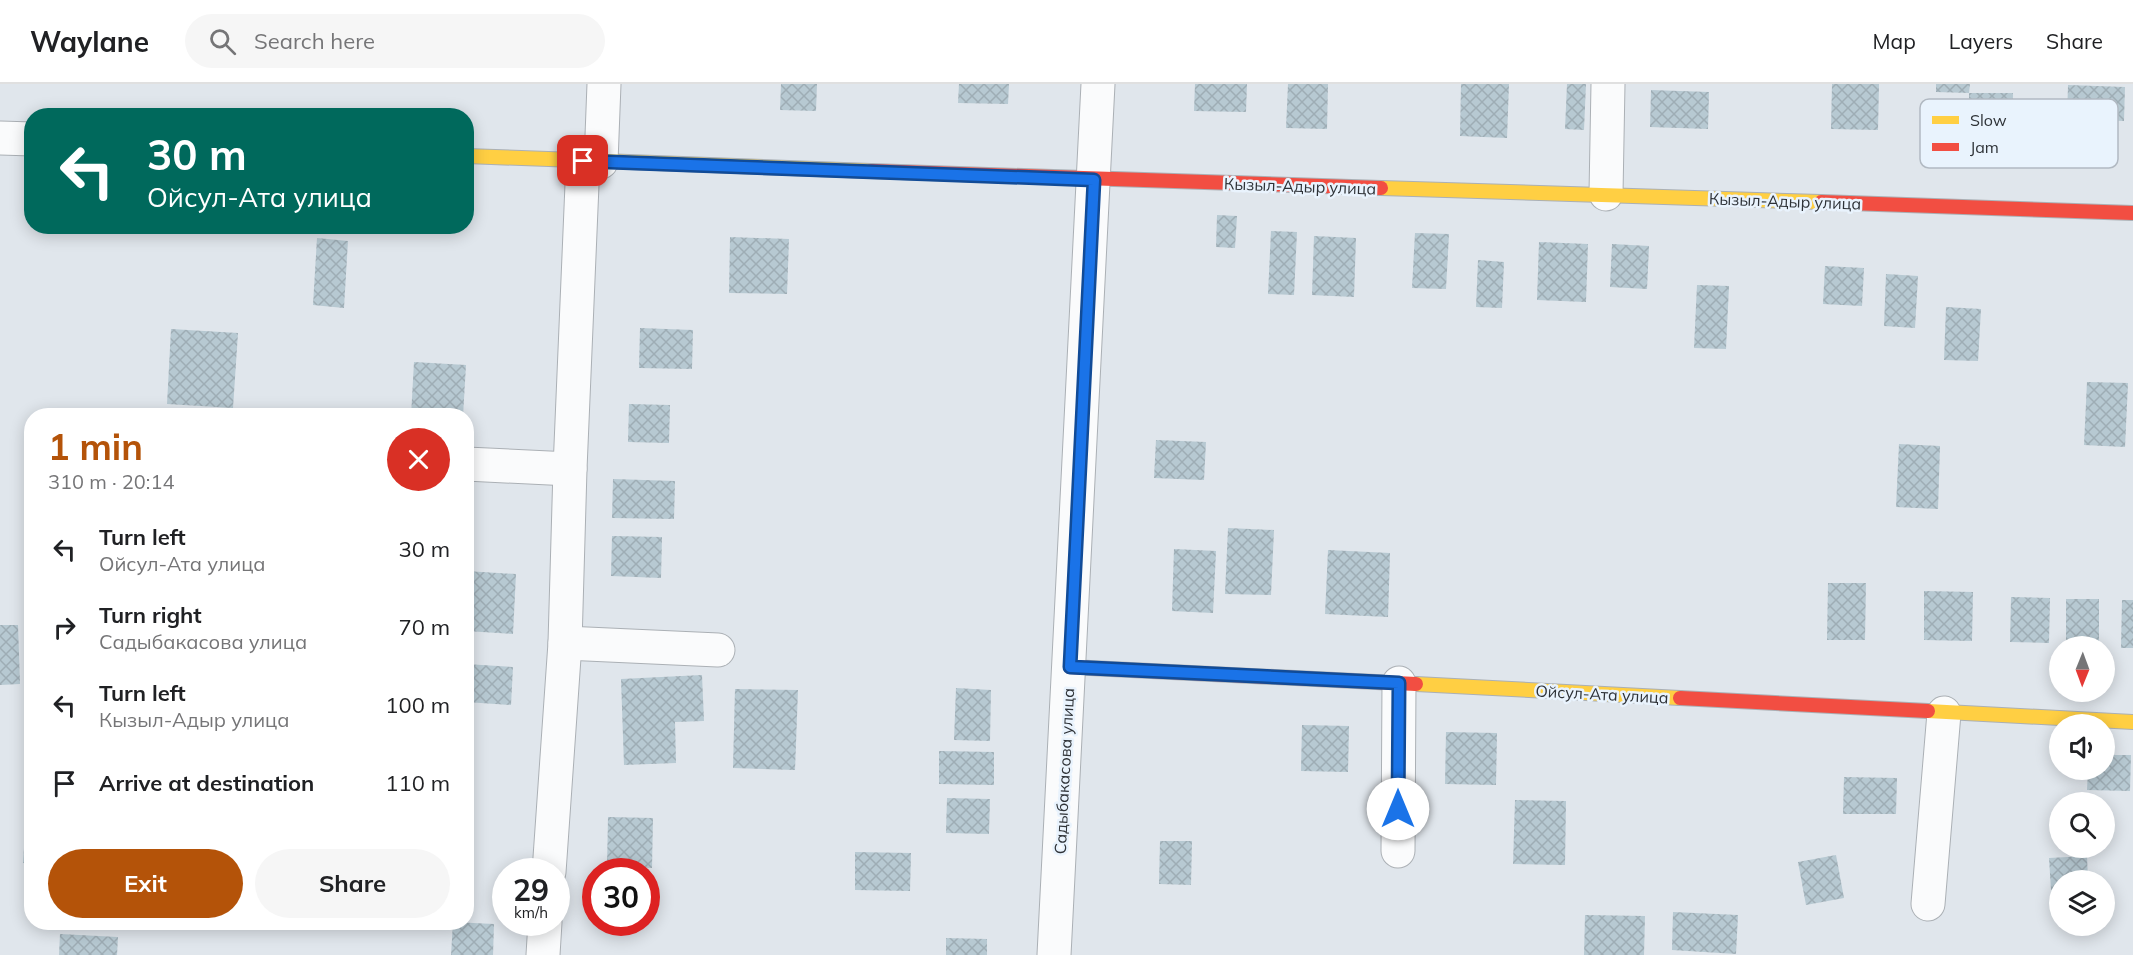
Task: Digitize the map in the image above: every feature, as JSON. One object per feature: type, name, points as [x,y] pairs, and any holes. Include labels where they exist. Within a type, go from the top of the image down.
[{"type":"street","points":[[550,858],[565,643],[570,469],[592,162],[604,84]]},
{"type":"street","name":"Садыбакасова улица","points":[[1054,955],[1098,84]]},
{"type":"street","points":[[1606,194],[1608,84]]},
{"type":"street","points":[[0,138],[24,139]]},
{"type":"street","name":"Кызыл-Адыр улица","points":[[474,156],[1094,180],[1606,194],[2133,213]]},
{"type":"street","points":[[474,464],[570,469]]},
{"type":"street","points":[[565,643],[718,650]]},
{"type":"street","name":"Ойсул-Ата улица","points":[[1070,667],[2133,722]]},
{"type":"street","points":[[1398,851],[1399,683]]},
{"type":"street","points":[[1928,904],[1944,713]]},
{"type":"street","points":[[543,955],[544,936]]},
{"type":"building","points":[[781,84],[817,84],[816,111],[780,110]]},
{"type":"building","points":[[959,84],[1009,84],[1008,104],[958,103]]},
{"type":"building","points":[[1195,84],[1247,84],[1246,112],[1194,111]]},
{"type":"building","points":[[1288,84],[1328,84],[1327,129],[1286,128]]},
{"type":"building","points":[[1461,84],[1509,84],[1507,138],[1460,136]]},
{"type":"building","points":[[1567,84],[1586,84],[1584,130],[1565,129]]},
{"type":"building","points":[[1832,84],[1879,84],[1878,130],[1831,129]]},
{"type":"building","points":[[1936,84],[1970,84],[1969,93],[1936,92]]},
{"type":"building","points":[[2068,85],[2125,87],[2124,121],[2118,121],[2118,99],[2068,99]]},
{"type":"building","points":[[1651,90],[1709,92],[1708,129],[1650,127]]},
{"type":"building","points":[[1969,93],[2013,93],[2013,99],[1969,99]]},
{"type":"building","points":[[1217,215],[1237,216],[1235,248],[1216,247]]},
{"type":"building","points":[[1271,231],[1297,232],[1294,295],[1268,294]]},
{"type":"building","points":[[1415,233],[1449,234],[1446,289],[1412,288]]},
{"type":"building","points":[[1314,236],[1356,238],[1354,297],[1312,295]]},
{"type":"building","points":[[730,237],[789,239],[787,294],[729,293]]},
{"type":"building","points":[[317,238],[348,241],[344,308],[313,305]]},
{"type":"building","points":[[1539,242],[1588,244],[1586,302],[1537,300]]},
{"type":"building","points":[[1612,244],[1649,246],[1647,289],[1610,287]]},
{"type":"building","points":[[1478,260],[1504,262],[1502,308],[1476,307]]},
{"type":"building","points":[[1825,266],[1864,268],[1862,306],[1823,304]]},
{"type":"building","points":[[1886,274],[1918,276],[1915,328],[1884,326]]},
{"type":"building","points":[[1697,285],[1729,286],[1726,349],[1694,348]]},
{"type":"building","points":[[1946,307],[1981,309],[1978,361],[1944,360]]},
{"type":"building","points":[[640,328],[693,330],[692,369],[639,368]]},
{"type":"building","points":[[171,329],[238,333],[233,408],[167,404]]},
{"type":"building","points":[[414,362],[466,365],[463,408],[411,408]]},
{"type":"building","points":[[2087,382],[2128,383],[2125,447],[2084,445]]},
{"type":"building","points":[[629,404],[670,405],[669,443],[628,442]]},
{"type":"building","points":[[1156,440],[1206,442],[1204,480],[1154,478]]},
{"type":"building","points":[[1899,444],[1940,446],[1938,509],[1896,507]]},
{"type":"building","points":[[613,479],[675,481],[674,519],[612,518]]},
{"type":"building","points":[[1228,528],[1274,530],[1271,595],[1225,594]]},
{"type":"building","points":[[612,536],[662,537],[661,578],[611,576]]},
{"type":"building","points":[[1174,549],[1216,551],[1213,613],[1172,611]]},
{"type":"building","points":[[1328,550],[1390,553],[1388,617],[1325,614]]},
{"type":"building","points":[[474,571],[516,574],[513,634],[474,632]]},
{"type":"building","points":[[1828,583],[1866,583],[1865,640],[1827,640]]},
{"type":"building","points":[[1924,591],[1973,592],[1972,641],[1924,640]]},
{"type":"building","points":[[2011,597],[2050,598],[2049,643],[2010,642]]},
{"type":"building","points":[[2066,599],[2099,599],[2099,636],[2066,636]]},
{"type":"building","points":[[2122,600],[2133,600],[2133,648],[2121,648]]},
{"type":"building","points":[[0,625],[18,625],[20,684],[0,685]]},
{"type":"building","points":[[474,665],[513,667],[511,705],[474,703]]},
{"type":"building","points":[[702,675],[704,721],[675,722],[676,763],[624,765],[621,679]]},
{"type":"building","points":[[956,688],[991,690],[990,741],[954,740]]},
{"type":"building","points":[[735,689],[798,690],[795,770],[733,768]]},
{"type":"building","points":[[1302,725],[1349,726],[1348,772],[1301,771]]},
{"type":"building","points":[[1446,732],[1497,733],[1496,785],[1445,784]]},
{"type":"building","points":[[939,751],[994,752],[994,785],[939,784]]},
{"type":"building","points":[[2115,755],[2131,755],[2130,791],[2087,790],[2088,780],[2115,780]]},
{"type":"building","points":[[1844,777],[1897,778],[1896,814],[1843,814]]},
{"type":"building","points":[[947,798],[990,799],[989,834],[946,833]]},
{"type":"building","points":[[1515,800],[1566,801],[1565,865],[1513,864]]},
{"type":"building","points":[[608,817],[653,818],[652,858],[607,858]]},
{"type":"building","points":[[1160,841],[1192,841],[1191,885],[1159,884]]},
{"type":"building","points":[[855,852],[911,853],[910,891],[855,890]]},
{"type":"building","points":[[1836,855],[1844,898],[1806,905],[1798,862]]},
{"type":"building","points":[[2049,858],[2087,858],[2088,870],[2050,870]]},
{"type":"building","points":[[1673,912],[1738,915],[1736,954],[1672,950]]},
{"type":"building","points":[[1585,915],[1645,916],[1644,955],[1584,955]]},
{"type":"building","points":[[474,923],[492,924],[493,955],[451,955],[453,930],[474,930]]},
{"type":"building","points":[[60,934],[118,937],[117,955],[59,955]]},
{"type":"building","points":[[946,938],[987,939],[987,955],[946,955]]},
{"type":"traffic: slow","points":[[474,156],[871,171]]},
{"type":"traffic: slow","points":[[1381,188],[1821,202]]},
{"type":"traffic: slow","points":[[1416,684],[1680,698]]},
{"type":"traffic: slow","points":[[1928,711],[2133,722]]},
{"type":"traffic: jam","points":[[871,171],[1381,188]]},
{"type":"traffic: jam","points":[[1821,202],[2133,213]]},
{"type":"traffic: jam","points":[[1070,667],[1416,684]]},
{"type":"traffic: jam","points":[[1680,698],[1928,711]]},
{"type":"route","points":[[583,161],[1094,180],[1070,667],[1399,683],[1398,809]]}]
